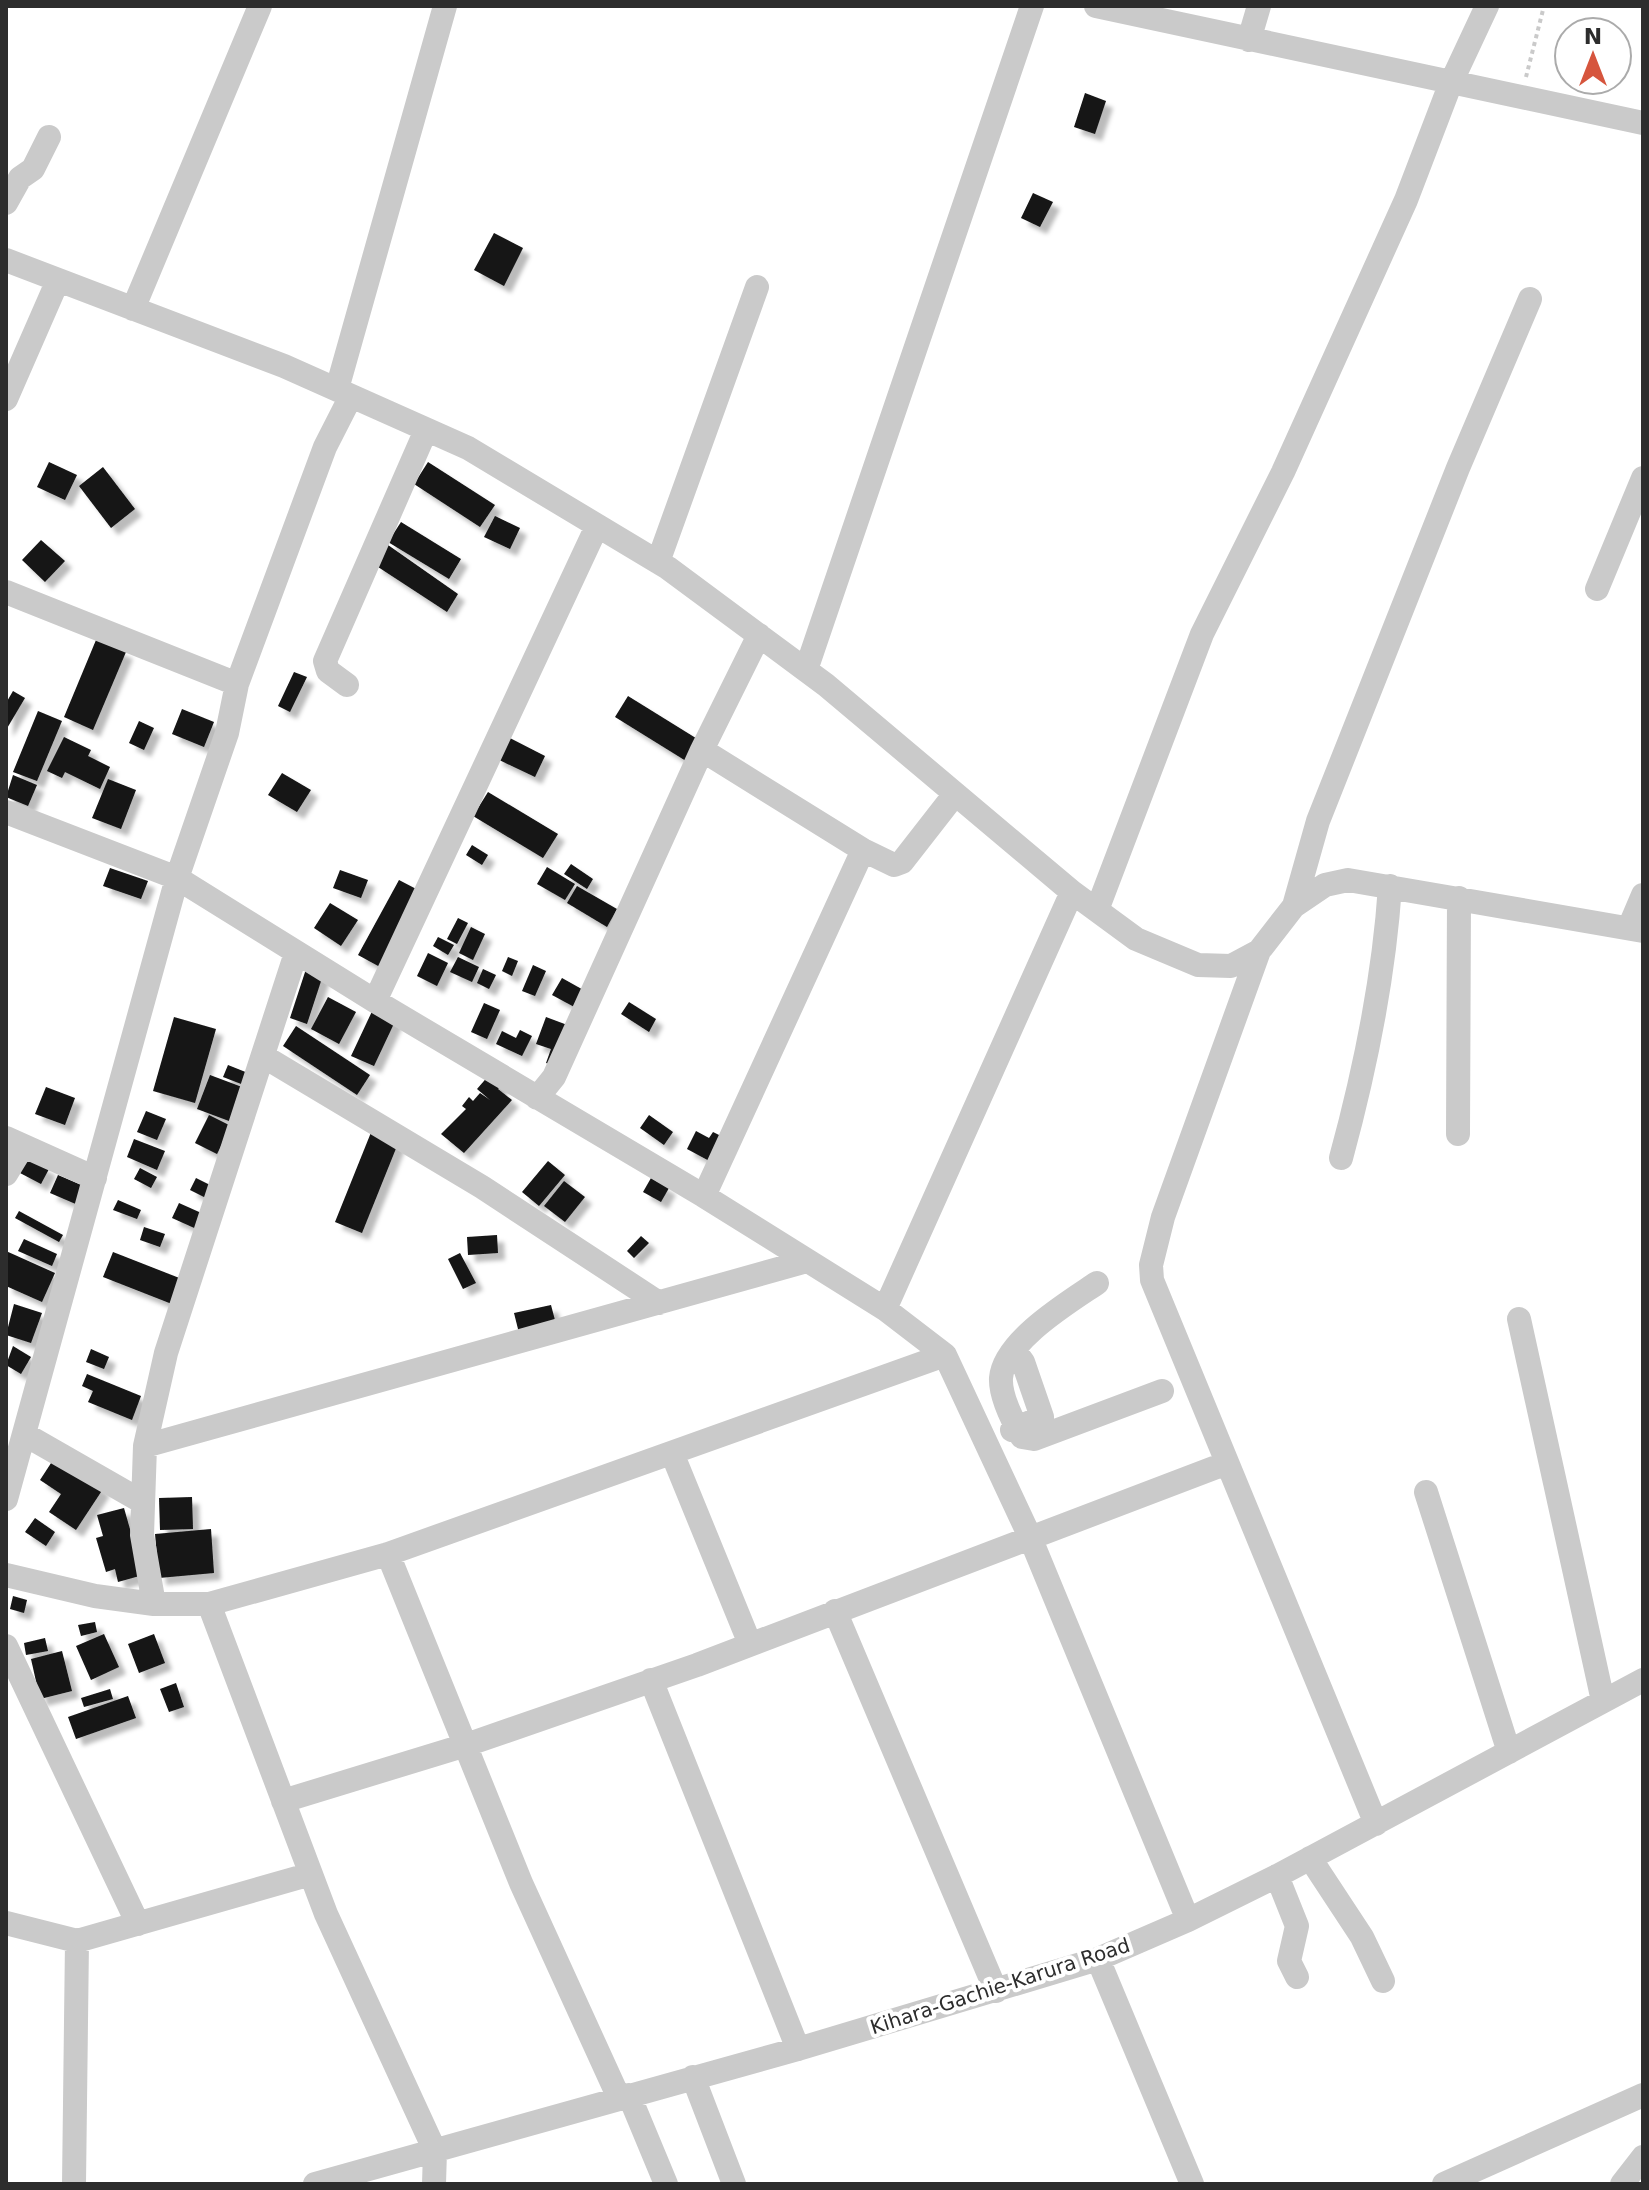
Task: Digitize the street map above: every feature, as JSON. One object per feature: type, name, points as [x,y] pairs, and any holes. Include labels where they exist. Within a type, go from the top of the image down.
[{"type":"street","points":[[133,309],[260,6]]},
{"type":"street","points":[[6,1499],[177,878],[227,733],[237,684],[344,392],[445,6]]},
{"type":"street","points":[[806,670],[1032,6]]},
{"type":"street","points":[[1249,40],[1259,6]]},
{"type":"street","points":[[1097,910],[1202,634],[1283,472],[1393,228],[1450,85],[1487,6]]},
{"type":"street","points":[[1103,7],[1191,16],[1249,40],[1450,85],[1643,123]]},
{"type":"street","points":[[6,203],[20,178],[33,169],[49,137]]},
{"type":"street","points":[[6,260],[344,392],[468,448],[658,562],[759,635],[806,670],[1072,892],[1136,939],[1198,965],[1231,966],[1259,951]]},
{"type":"street","points":[[6,399],[58,280]]},
{"type":"street","points":[[658,562],[757,287]]},
{"type":"street","points":[[1294,906],[1318,821],[1458,468],[1530,299]]},
{"type":"street","points":[[347,685],[328,671],[325,661],[426,430]]},
{"type":"street","points":[[1597,589],[1643,478]]},
{"type":"street","points":[[375,1001],[597,526]]},
{"type":"street","points":[[6,592],[237,684]]},
{"type":"street","points":[[537,1098],[554,1077],[702,750],[759,635]]},
{"type":"street","points":[[702,750],[863,850],[894,865],[902,862],[955,794]]},
{"type":"street","points":[[6,812],[177,878],[375,1001],[704,1196],[885,1309],[945,1355],[987,1439],[1030,1537],[1188,1920]]},
{"type":"street","points":[[704,1196],[863,850]]},
{"type":"street","points":[[1376,1824],[1158,1299],[1151,1265],[1163,1217],[1259,951],[1294,906],[1325,885],[1348,880],[1390,886],[1636,930],[1643,895]]},
{"type":"street","points":[[1341,1158],[1357,1097],[1379,981],[1390,886]]},
{"type":"street","points":[[885,1309],[1072,892]]},
{"type":"street","points":[[1458,1134],[1459,898]]},
{"type":"street","points":[[154,1604],[142,1535],[145,1446],[166,1353],[296,953]]},
{"type":"street","points":[[263,1056],[482,1187],[659,1303]]},
{"type":"street","points":[[6,1174],[14,1142],[95,1178]]},
{"type":"street","points":[[145,1446],[807,1261]]},
{"type":"street","points":[[1097,1283],[1040,1323],[1015,1351],[1001,1378],[1022,1437],[1034,1439],[1162,1391]]},
{"type":"street","points":[[1519,1319],[1603,1701]]},
{"type":"street","points":[[6,1575],[95,1596],[154,1604],[209,1604],[388,1554],[945,1355]]},
{"type":"street","points":[[987,1439],[1017,1428]]},
{"type":"street","points":[[24,1434],[141,1501]]},
{"type":"street","points":[[672,1453],[750,1644]]},
{"type":"street","points":[[283,1801],[466,1745],[651,1680],[1227,1463]]},
{"type":"street","points":[[1426,1492],[1509,1752]]},
{"type":"street","points":[[388,1554],[521,1883],[666,2184]]},
{"type":"street","points":[[209,1604],[326,1914],[435,2151],[434,2184]]},
{"type":"street","points":[[835,1611],[996,1991]]},
{"type":"street","points":[[6,1646],[138,1924]]},
{"type":"street","points":[[651,1680],[798,2049]]},
{"type":"street","name":"Kihara-Gachie-Karura Road","points":[[329,2182],[798,2049],[1098,1959],[1188,1920],[1277,1876],[1643,1680]]},
{"type":"street","points":[[1310,1858],[1362,1937],[1383,1981]]},
{"type":"street","points":[[6,1923],[77,1941],[311,1874]]},
{"type":"street","points":[[1277,1876],[1297,1926],[1289,1961],[1297,1977]]},
{"type":"street","points":[[74,2184],[77,1941]]},
{"type":"street","points":[[1098,1959],[1192,2184]]},
{"type":"street","points":[[693,2077],[734,2184]]},
{"type":"street","points":[[1444,2184],[1643,2095]]},
{"type":"street","points":[[1622,2184],[1643,2157]]},
{"type":"path","points":[[1520,99],[1544,6]]},
{"type":"building","points":[[1085,93],[1106,101],[1095,134],[1074,127]]},
{"type":"building","points":[[1033,193],[1053,202],[1040,227],[1021,218]]},
{"type":"building","points":[[494,233],[523,248],[504,286],[474,270]]},
{"type":"building","points":[[49,462],[77,475],[65,500],[37,487]]},
{"type":"building","points":[[428,462],[495,505],[480,527],[414,484]]},
{"type":"building","points":[[103,467],[135,509],[111,528],[79,486]]},
{"type":"building","points":[[495,516],[520,528],[510,549],[484,537]]},
{"type":"building","points":[[401,522],[461,559],[449,579],[388,542]]},
{"type":"building","points":[[41,540],[65,561],[45,582],[22,560]]},
{"type":"building","points":[[388,545],[458,594],[447,612],[375,565]]},
{"type":"building","points":[[96,640],[126,652],[93,730],[64,717]]},
{"type":"building","points":[[294,672],[307,677],[290,712],[278,706]]},
{"type":"building","points":[[13,691],[25,698],[6,730],[6,703]]},
{"type":"building","points":[[628,696],[699,740],[686,761],[615,717]]},
{"type":"building","points":[[182,709],[214,722],[204,747],[172,734]]},
{"type":"building","points":[[38,711],[62,721],[37,781],[13,772]]},
{"type":"building","points":[[139,721],[154,728],[144,750],[129,743]]},
{"type":"building","points":[[506,736],[545,756],[535,777],[495,758]]},
{"type":"building","points":[[64,737],[91,750],[88,756],[110,767],[100,789],[65,772],[62,778],[47,771]]},
{"type":"building","points":[[282,773],[311,790],[297,812],[268,795]]},
{"type":"building","points":[[13,775],[37,785],[28,806],[6,797]]},
{"type":"building","points":[[108,779],[136,790],[121,829],[92,818]]},
{"type":"building","points":[[488,792],[558,834],[543,858],[473,816]]},
{"type":"building","points":[[472,845],[488,855],[482,865],[466,855]]},
{"type":"building","points":[[571,864],[593,879],[587,889],[564,874]]},
{"type":"building","points":[[547,867],[575,884],[565,900],[537,884]]},
{"type":"building","points":[[110,868],[148,881],[141,899],[103,886]]},
{"type":"building","points":[[340,870],[368,880],[361,898],[333,888]]},
{"type":"building","points":[[399,880],[422,892],[380,967],[358,955]]},
{"type":"building","points":[[577,886],[617,909],[607,927],[567,903]]},
{"type":"building","points":[[330,903],[358,920],[341,946],[314,928]]},
{"type":"building","points":[[458,918],[468,923],[457,944],[447,939]]},
{"type":"building","points":[[471,927],[485,934],[473,960],[459,953]]},
{"type":"building","points":[[438,937],[454,945],[448,955],[433,946]]},
{"type":"building","points":[[428,953],[448,963],[437,986],[417,976]]},
{"type":"building","points":[[458,957],[479,967],[472,982],[450,972]]},
{"type":"building","points":[[508,957],[518,961],[512,976],[502,971]]},
{"type":"building","points":[[533,965],[546,971],[535,996],[522,991]]},
{"type":"building","points":[[307,966],[324,972],[307,1024],[290,1018]]},
{"type":"building","points":[[483,969],[496,975],[489,989],[477,983]]},
{"type":"building","points":[[562,978],[587,992],[578,1009],[552,995]]},
{"type":"building","points":[[328,997],[356,1012],[339,1044],[311,1029]]},
{"type":"building","points":[[629,1002],[656,1019],[649,1032],[621,1014]]},
{"type":"building","points":[[484,1003],[500,1010],[487,1039],[471,1032]]},
{"type":"building","points":[[375,1005],[398,1015],[374,1066],[351,1056]]},
{"type":"building","points":[[174,1017],[216,1029],[195,1103],[153,1091]]},
{"type":"building","points":[[546,1017],[570,1026],[555,1066],[546,1063],[551,1049],[536,1044]]},
{"type":"building","points":[[296,1026],[370,1075],[357,1095],[283,1046]]},
{"type":"building","points":[[520,1030],[532,1036],[522,1056],[496,1044],[502,1031],[516,1038]]},
{"type":"building","points":[[228,1065],[253,1075],[249,1087],[223,1077]]},
{"type":"building","points":[[490,1074],[502,1085],[498,1089],[512,1100],[464,1153],[441,1134],[466,1109],[462,1106],[469,1097],[473,1101],[480,1093],[490,1100],[477,1089]]},
{"type":"building","points":[[210,1075],[250,1090],[237,1124],[197,1109]]},
{"type":"building","points":[[46,1087],[75,1098],[65,1125],[35,1114]]},
{"type":"building","points":[[146,1111],[166,1119],[157,1140],[137,1132]]},
{"type":"building","points":[[209,1115],[231,1126],[217,1154],[195,1143]]},
{"type":"building","points":[[649,1115],[673,1132],[664,1145],[640,1128]]},
{"type":"building","points":[[372,1130],[399,1141],[362,1233],[335,1222]]},
{"type":"building","points":[[696,1131],[709,1138],[713,1132],[729,1140],[715,1164],[687,1149]]},
{"type":"building","points":[[134,1139],[165,1151],[157,1170],[127,1157]]},
{"type":"building","points":[[28,1158],[49,1169],[41,1184],[20,1173]]},
{"type":"building","points":[[548,1161],[565,1175],[539,1206],[522,1192]]},
{"type":"building","points":[[140,1168],[157,1177],[151,1188],[134,1179]]},
{"type":"building","points":[[58,1175],[86,1187],[78,1205],[50,1193]]},
{"type":"building","points":[[196,1178],[212,1186],[206,1198],[190,1190]]},
{"type":"building","points":[[651,1178],[669,1188],[661,1202],[643,1192]]},
{"type":"building","points":[[564,1181],[585,1197],[565,1222],[544,1206]]},
{"type":"building","points":[[118,1200],[141,1210],[137,1219],[113,1210]]},
{"type":"building","points":[[179,1203],[208,1216],[201,1231],[172,1218]]},
{"type":"building","points":[[19,1211],[63,1235],[59,1242],[15,1218]]},
{"type":"building","points":[[144,1227],[165,1234],[160,1247],[140,1240]]},
{"type":"building","points":[[497,1235],[498,1253],[468,1255],[467,1237]]},
{"type":"building","points":[[641,1236],[649,1243],[634,1258],[627,1251]]},
{"type":"building","points":[[24,1239],[57,1254],[52,1266],[18,1251]]},
{"type":"building","points":[[6,1251],[55,1273],[42,1302],[6,1286]]},
{"type":"building","points":[[113,1252],[187,1281],[177,1306],[103,1277]]},
{"type":"building","points":[[460,1253],[476,1283],[463,1289],[448,1259]]},
{"type":"building","points":[[14,1304],[42,1313],[31,1343],[6,1335]]},
{"type":"building","points":[[551,1305],[556,1324],[519,1333],[514,1313]]},
{"type":"building","points":[[13,1346],[31,1357],[21,1374],[6,1365]]},
{"type":"building","points":[[91,1349],[109,1357],[104,1369],[86,1362]]},
{"type":"building","points":[[87,1374],[141,1396],[132,1420],[88,1402],[93,1391],[82,1386]]},
{"type":"building","points":[[55,1457],[103,1489],[76,1530],[49,1512],[61,1494],[40,1480]]},
{"type":"building","points":[[192,1497],[193,1529],[160,1530],[159,1498]]},
{"type":"building","points":[[124,1508],[143,1575],[118,1582],[115,1569],[106,1572],[96,1538],[103,1536],[97,1515]]},
{"type":"building","points":[[35,1518],[55,1532],[46,1546],[25,1532]]},
{"type":"building","points":[[211,1529],[214,1573],[159,1578],[155,1534]]},
{"type":"building","points":[[13,1596],[27,1600],[24,1613],[10,1609]]},
{"type":"building","points":[[95,1622],[97,1632],[81,1636],[78,1625]]},
{"type":"building","points":[[104,1634],[119,1667],[91,1680],[76,1646]]},
{"type":"building","points":[[154,1634],[165,1663],[139,1673],[128,1644]]},
{"type":"building","points":[[45,1638],[48,1651],[26,1655],[24,1643]]},
{"type":"building","points":[[62,1651],[72,1691],[40,1699],[31,1659]]},
{"type":"building","points":[[176,1683],[184,1707],[169,1712],[160,1689]]},
{"type":"building","points":[[110,1689],[113,1699],[84,1707],[81,1698]]},
{"type":"building","points":[[128,1696],[136,1718],[76,1739],[68,1717]]}]
